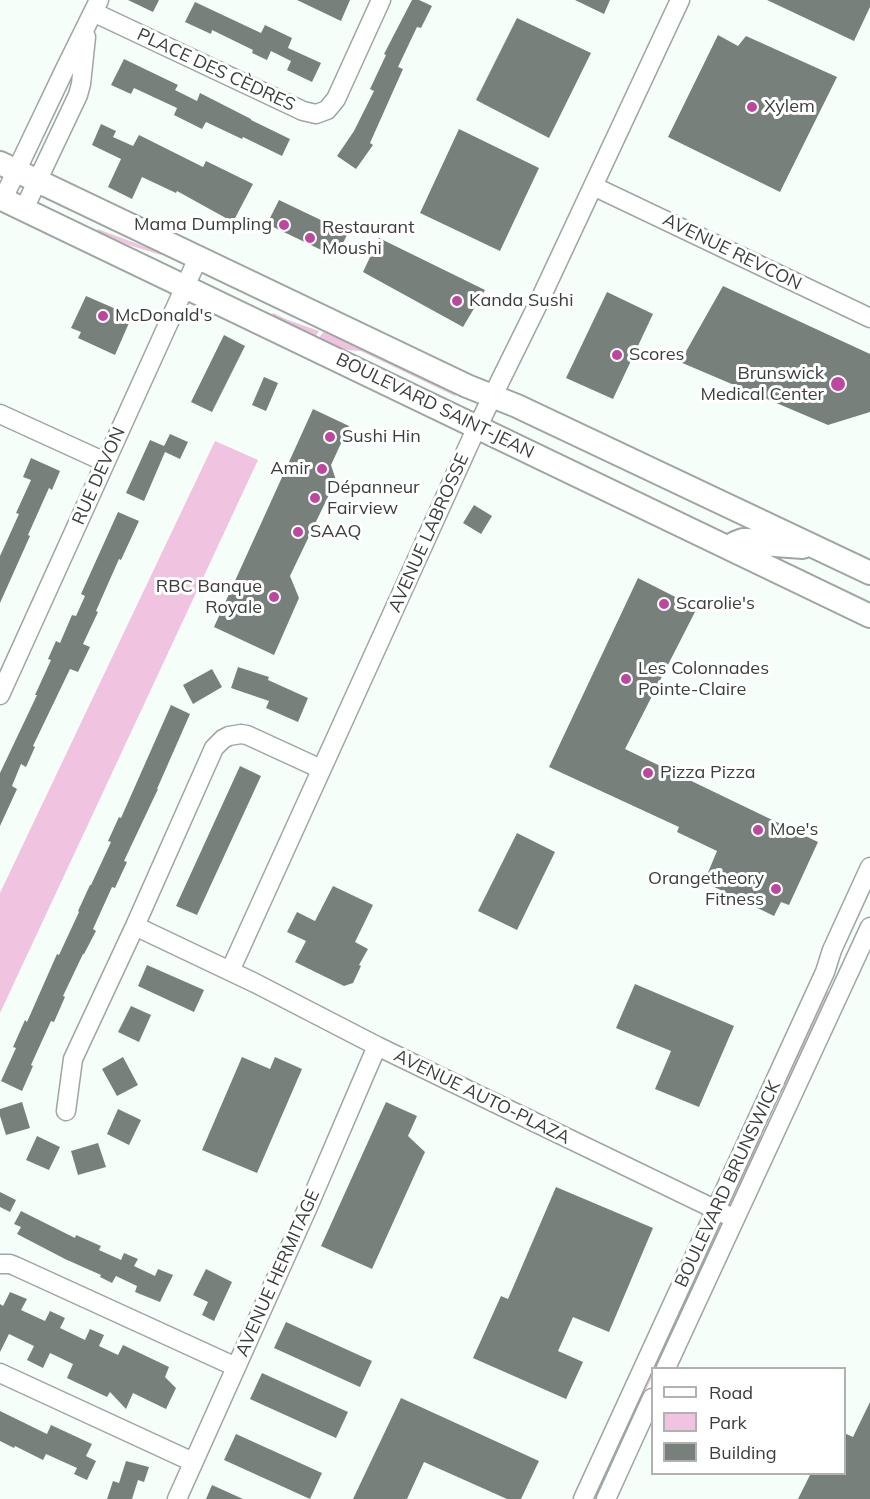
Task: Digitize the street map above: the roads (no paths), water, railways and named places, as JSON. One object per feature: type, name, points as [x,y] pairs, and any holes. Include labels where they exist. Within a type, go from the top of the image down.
[{"type":"main road","name":"BOULEVARD SAINT-JEAN","points":[[8,167],[460,383],[517,406],[870,573]]},
{"type":"main road","name":"BOULEVARD SAINT-JEAN","points":[[2,198],[867,615]]},
{"type":"main road","points":[[732,549],[735,543],[743,540],[761,544],[817,548]]},
{"type":"street","name":"PLACE DES CÈDRES","points":[[93,13],[303,111],[316,114],[327,110],[334,102],[381,0]]},
{"type":"street","name":"AVENUE LABROSSE","points":[[230,971],[492,396],[537,306],[680,0]]},
{"type":"street","points":[[2,198],[8,167],[64,71],[93,13]]},
{"type":"street","points":[[24,209],[80,89],[93,13]]},
{"type":"street","name":"AVENUE REVCON","points":[[593,186],[870,318]]},
{"type":"street","name":"RUE DEVON","points":[[0,694],[198,258]]},
{"type":"street","points":[[0,414],[105,462]]},
{"type":"street","points":[[66,1111],[73,1059],[214,748],[223,739],[235,734],[247,735],[321,769]]},
{"type":"street","name":"BOULEVARD BRUNSWICK","points":[[583,1499],[820,982],[870,867]]},
{"type":"street","name":"AVENUE AUTO-PLAZA","points":[[135,926],[735,1219]]},
{"type":"street","name":"BOULEVARD BRUNSWICK","points":[[666,1367],[870,927]]},
{"type":"street","name":"AVENUE HERMITAGE","points":[[177,1499],[308,1207],[377,1046]]},
{"type":"street","points":[[0,1264],[15,1266],[236,1367]]},
{"type":"street","points":[[0,1373],[193,1462]]},
{"type":"street","points":[[606,1499],[651,1400]]},
{"type":"place","name":"Xylem","points":[[752,107]]},
{"type":"place","name":"Mama Dumpling","points":[[284,225]]},
{"type":"place","name":"Restaurant Moushi","points":[[310,238]]},
{"type":"place","name":"Kanda Sushi","points":[[457,301]]},
{"type":"place","name":"McDonald's","points":[[103,316]]},
{"type":"place","name":"Scores","points":[[617,355]]},
{"type":"place","name":"Brunswick Medical Center","points":[[838,384]]},
{"type":"place","name":"Sushi Hin","points":[[330,437]]},
{"type":"place","name":"Amir","points":[[322,469]]},
{"type":"place","name":"Dépanneur Fairview","points":[[315,498]]},
{"type":"place","name":"SAAQ","points":[[298,532]]},
{"type":"place","name":"RBC Banque Royale","points":[[274,597]]},
{"type":"place","name":"Scarolie's","points":[[664,604]]},
{"type":"place","name":"Les Colonnades Pointe-Claire","points":[[626,679]]},
{"type":"place","name":"Pizza Pizza","points":[[648,773]]},
{"type":"place","name":"Moe's","points":[[758,830]]},
{"type":"place","name":"Orangetheory Fitness","points":[[776,889]]}]
